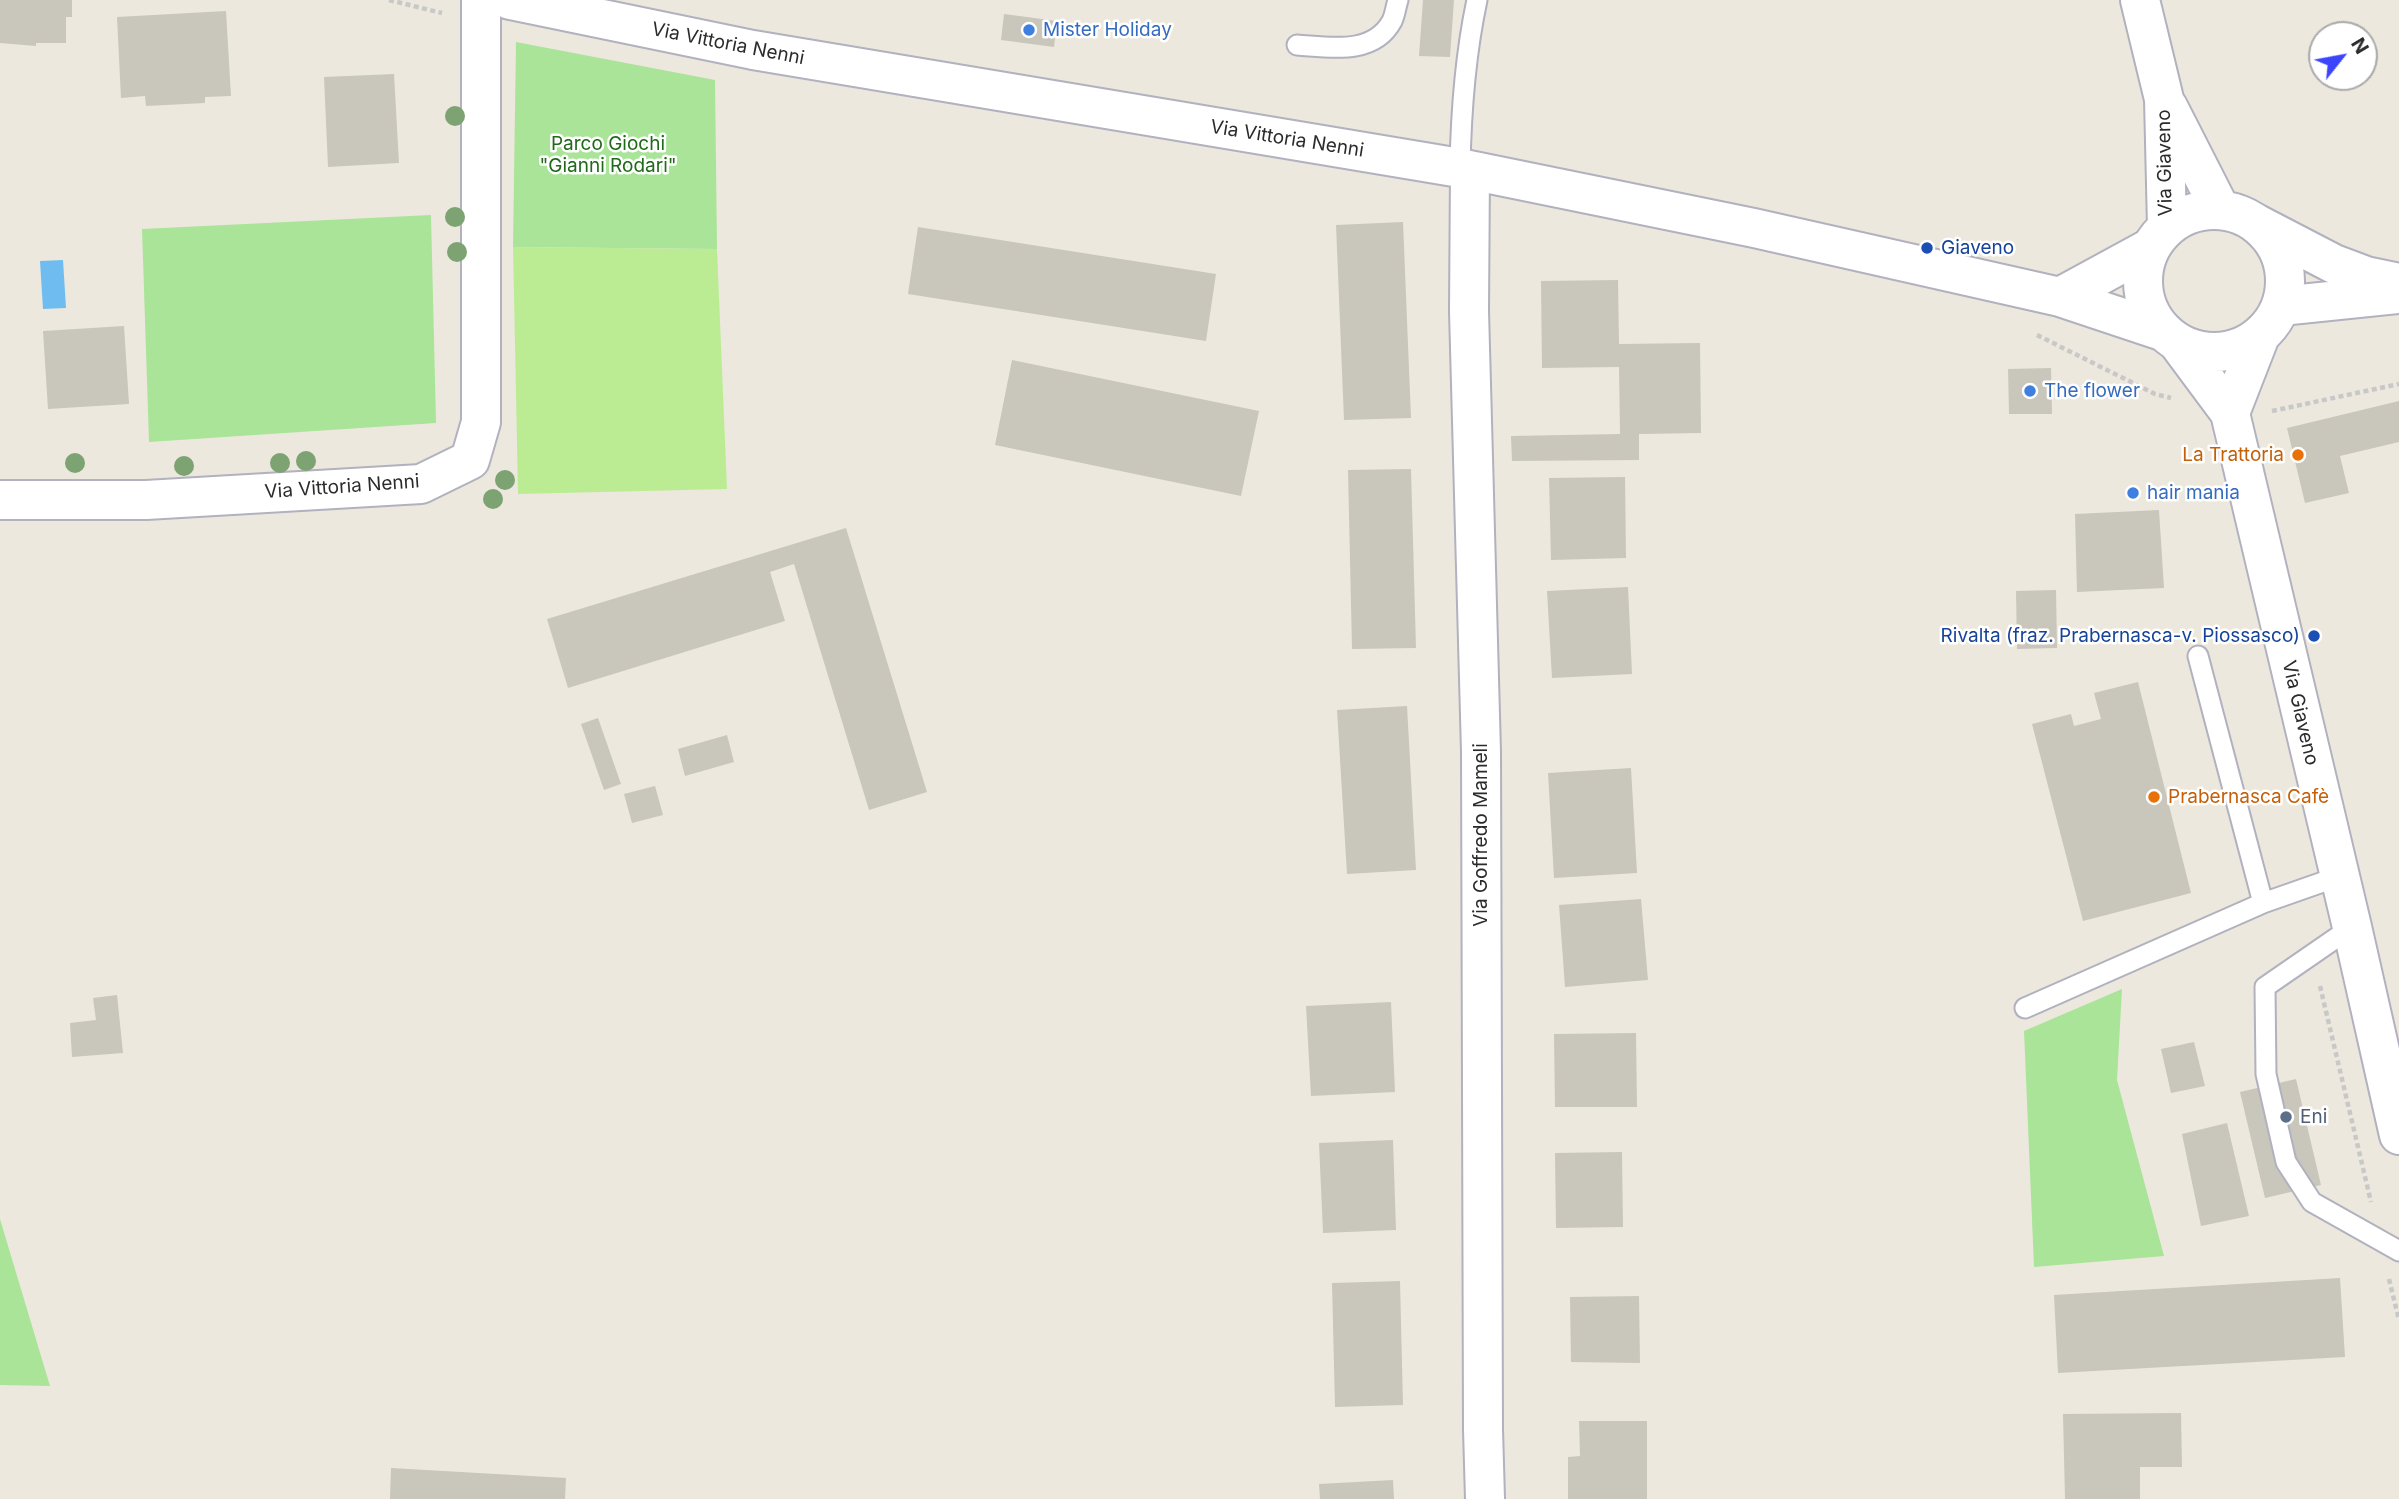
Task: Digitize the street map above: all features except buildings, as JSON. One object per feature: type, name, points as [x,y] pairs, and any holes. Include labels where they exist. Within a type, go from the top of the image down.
[{"type":"street","name":"Via Vittoria Nenni","points":[[0,500],[145,500],[421,484],[470,460],[481,422],[481,0]]},
{"type":"street","name":"Via Vittoria Nenni","points":[[510,0],[767,53],[1465,169],[1754,228],[2060,296],[2170,337]]},
{"type":"street","name":"Via Giaveno","points":[[2140,0],[2164,99],[2220,209],[2192,213],[2159,238]]},
{"type":"street","name":"Via Giaveno","points":[[2164,99],[2159,238],[2144,269],[2143,291],[2150,312],[2230,414],[2399,1135]]},
{"type":"street","name":"Via Goffredo Mameli","points":[[1465,169],[1481,752],[1485,1499]]},
{"type":"street","points":[[2220,209],[2240,214],[2334,264],[2366,276],[2399,283]]},
{"type":"street","points":[[2230,414],[2286,289],[2285,270],[2280,253],[2271,237],[2258,224]]},
{"type":"street","points":[[2060,296],[2159,238]]},
{"type":"street","points":[[2170,337],[2199,351],[2220,352],[2241,348],[2271,321],[2399,294]]},
{"type":"lane","points":[[1297,45],[1349,49],[1375,39],[1392,22],[1398,0]]},
{"type":"lane","points":[[1465,169],[1461,113],[1466,55],[1477,0]]},
{"type":"lane","points":[[2198,656],[2263,903]]},
{"type":"lane","points":[[2025,1008],[2263,903],[2340,876]]},
{"type":"lane","points":[[2352,927],[2265,987],[2266,1074],[2286,1162],[2312,1202],[2399,1251]]},
{"type":"path","points":[[2230,414],[2272,411],[2399,384]]},
{"type":"path","points":[[2312,954],[2399,1320]]},
{"type":"green space","name":"Parco Giochi \"Gianni Rodari\"","points":[[516,42],[715,80],[717,249],[513,247]]},
{"type":"green space","points":[[431,215],[436,423],[149,442],[142,229]]},
{"type":"green space","points":[[513,247],[717,249],[727,489],[518,494]]},
{"type":"green space","points":[[2122,989],[2117,1080],[2164,1256],[2034,1267],[2024,1031]]},
{"type":"green space","points":[[0,1219],[50,1386],[0,1385]]},
{"type":"water","points":[[63,260],[66,308],[43,309],[40,261]]},
{"type":"place","name":"Mister Holiday","points":[[1029,30]]},
{"type":"place","name":"Giaveno","points":[[1927,248]]},
{"type":"place","name":"The flower","points":[[2030,391]]},
{"type":"place","name":"La Trattoria","points":[[2298,455]]},
{"type":"place","name":"hair mania","points":[[2133,493]]},
{"type":"place","name":"Rivalta (fraz. Prabernasca-v. Piossasco)","points":[[2314,636]]},
{"type":"place","name":"Prabernasca Cafè","points":[[2154,797]]},
{"type":"place","name":"Eni","points":[[2286,1117]]}]
